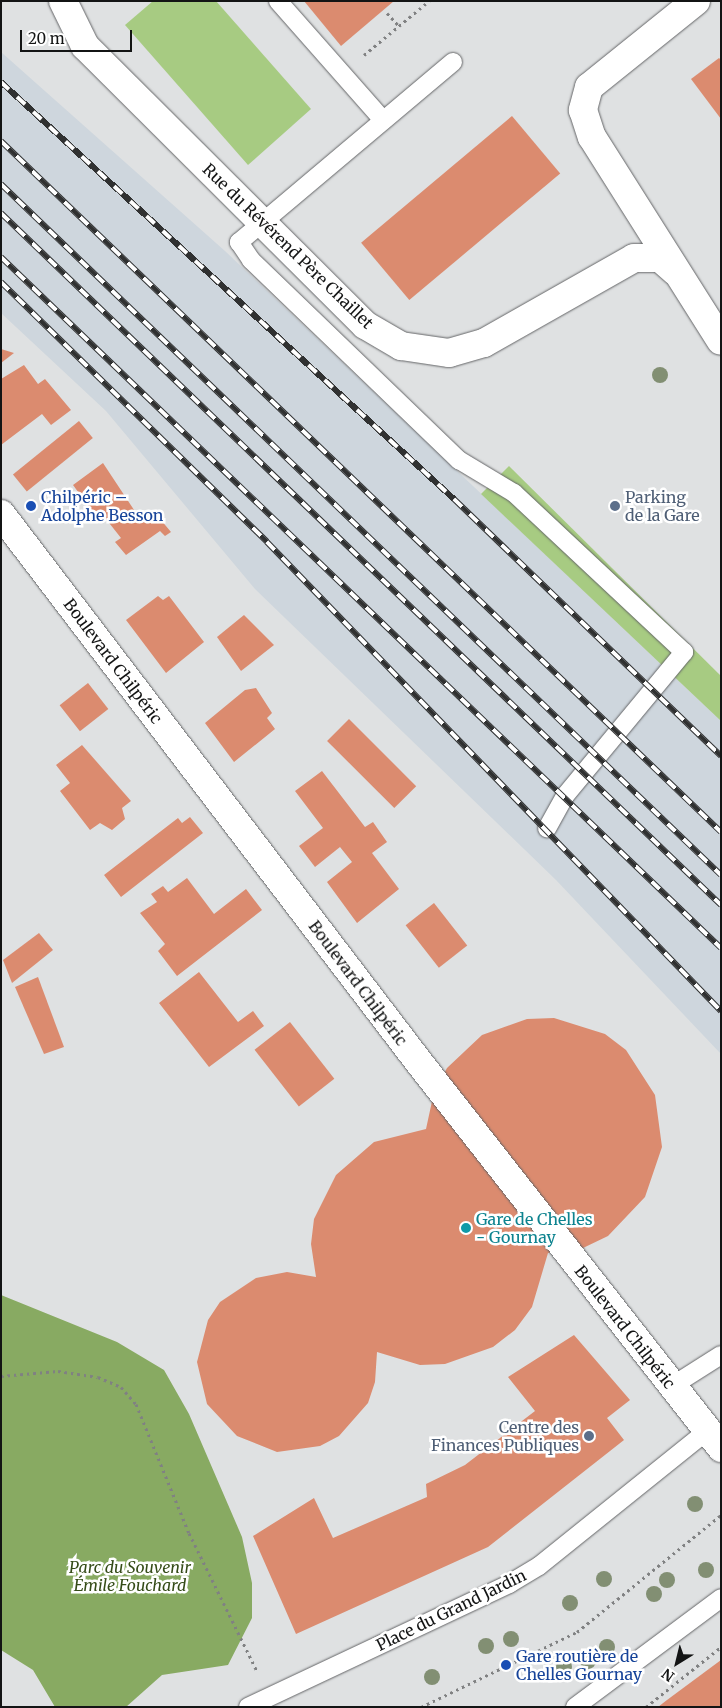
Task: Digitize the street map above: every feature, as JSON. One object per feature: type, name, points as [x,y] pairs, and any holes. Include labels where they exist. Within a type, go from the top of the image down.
[{"type":"street","name":"Rue du Révérend Père Chaillet","points":[[63,1],[85,46],[365,325],[401,346],[449,352],[506,334],[623,261],[649,256],[675,271]]},
{"type":"street","points":[[695,2],[590,88],[583,110],[592,137],[721,341]]},
{"type":"street","name":"Boulevard Chilpéric","points":[[1,514],[714,1440]]},
{"type":"lane","points":[[278,1],[383,120]]},
{"type":"lane","points":[[453,62],[260,221],[239,242],[251,260],[459,460],[514,493],[684,652],[565,796],[547,828]]},
{"type":"lane","points":[[672,1386],[721,1355]]},
{"type":"lane","name":"Place du Grand Jardin","points":[[248,1707],[509,1584],[539,1566],[714,1440]]},
{"type":"lane","points":[[576,1707],[721,1598]]},
{"type":"path","points":[[342,73],[430,1]]},
{"type":"path","points":[[387,13],[399,26]]},
{"type":"path","points":[[1,1376],[58,1370],[98,1377],[121,1387],[136,1404],[189,1533],[269,1697]]},
{"type":"path","points":[[421,1707],[577,1632],[721,1515]]},
{"type":"path","points":[[646,1707],[721,1647]]},
{"type":"shaded area","points":[[1,52],[225,251],[721,721],[721,1054],[556,880],[255,589],[106,411],[1,313]]},
{"type":"green space","points":[[153,1],[216,1],[311,109],[248,165],[125,25]]},
{"type":"green space","points":[[509,466],[721,676],[721,721],[481,494]]},
{"type":"green space","name":"Parc du Souvenir Émile Fouchard","points":[[1,1295],[117,1342],[164,1370],[189,1414],[242,1537],[252,1583],[252,1618],[228,1665],[162,1675],[126,1707],[55,1707],[33,1670],[1,1650]]},
{"type":"building","points":[[304,1],[394,1],[341,46]]},
{"type":"building","points":[[719,58],[721,60],[721,119],[691,79]]},
{"type":"building","points":[[512,116],[560,173],[409,300],[361,243]]},
{"type":"building","points":[[1,349],[14,353],[1,363]]},
{"type":"building","points":[[24,365],[38,384],[45,379],[71,410],[51,425],[42,414],[1,445],[1,379]]},
{"type":"building","points":[[79,421],[93,438],[27,492],[13,474]]},
{"type":"building","points":[[103,463],[142,522],[155,513],[171,532],[165,536],[160,531],[126,555],[115,542],[121,538],[106,519],[101,523],[73,485]]},
{"type":"building","points":[[158,596],[163,600],[169,596],[204,642],[166,673],[126,620]]},
{"type":"building","points":[[244,615],[274,645],[241,671],[217,637]]},
{"type":"building","points":[[88,683],[108,709],[80,731],[60,705]]},
{"type":"building","points":[[256,688],[272,713],[267,718],[275,729],[234,762],[205,723],[245,690]]},
{"type":"building","points":[[349,719],[416,786],[394,808],[327,741]]},
{"type":"building","points":[[82,745],[131,801],[122,808],[125,819],[112,830],[100,823],[90,830],[60,791],[70,783],[56,765]]},
{"type":"building","points":[[322,771],[365,827],[373,822],[387,842],[372,853],[399,889],[357,923],[327,882],[352,862],[340,847],[315,867],[299,846],[323,828],[295,791]]},
{"type":"building","points":[[190,817],[203,833],[121,897],[104,875],[178,818],[182,823]]},
{"type":"building","points":[[187,878],[214,914],[246,889],[262,910],[177,976],[158,951],[165,944],[140,913],[157,902],[151,894],[163,886],[168,892]]},
{"type":"building","points":[[434,903],[467,946],[439,968],[406,925]]},
{"type":"building","points":[[39,933],[53,950],[12,983],[3,960]]},
{"type":"building","points":[[199,972],[238,1022],[253,1011],[264,1026],[209,1067],[159,1003]]},
{"type":"building","points":[[38,977],[64,1047],[44,1054],[15,987]]},
{"type":"building","name":"Gare de Chelles - Gournay","points":[[554,1018],[605,1034],[626,1050],[655,1095],[662,1147],[645,1197],[608,1236],[583,1248],[548,1253],[532,1307],[515,1330],[493,1347],[445,1364],[420,1365],[377,1352],[375,1382],[368,1403],[339,1436],[320,1446],[277,1452],[237,1436],[207,1404],[197,1362],[208,1320],[220,1302],[256,1278],[287,1272],[316,1277],[311,1244],[314,1219],[336,1175],[374,1142],[426,1129],[434,1092],[447,1068],[482,1035],[527,1019]]},
{"type":"building","points":[[290,1022],[334,1079],[299,1106],[255,1050]]},
{"type":"building","points":[[574,1335],[630,1400],[607,1418],[624,1440],[488,1547],[296,1634],[253,1536],[314,1498],[333,1538],[427,1497],[426,1484],[465,1465],[535,1411],[508,1377]]},
{"type":"building","points":[[721,1660],[721,1707],[658,1707],[667,1700]]},
{"type":"railway","points":[[1,82],[454,499],[721,756]]},
{"type":"railway","points":[[1,141],[721,832]]},
{"type":"railway","points":[[1,184],[721,875]]},
{"type":"railway","points":[[1,213],[721,905]]},
{"type":"railway","points":[[1,257],[721,948]]},
{"type":"railway","points":[[1,282],[267,542],[721,1011]]},
{"type":"place","name":"Chilpéric – Adolphe Besson","points":[[31,506]]},
{"type":"place","name":"Parking de la Gare","points":[[615,506]]},
{"type":"place","name":"Gare de Chelles - Gournay","points":[[466,1228]]},
{"type":"place","name":"Centre des Finances Publiques","points":[[589,1436]]},
{"type":"place","name":"Gare routière de Chelles Gournay","points":[[506,1665]]}]
